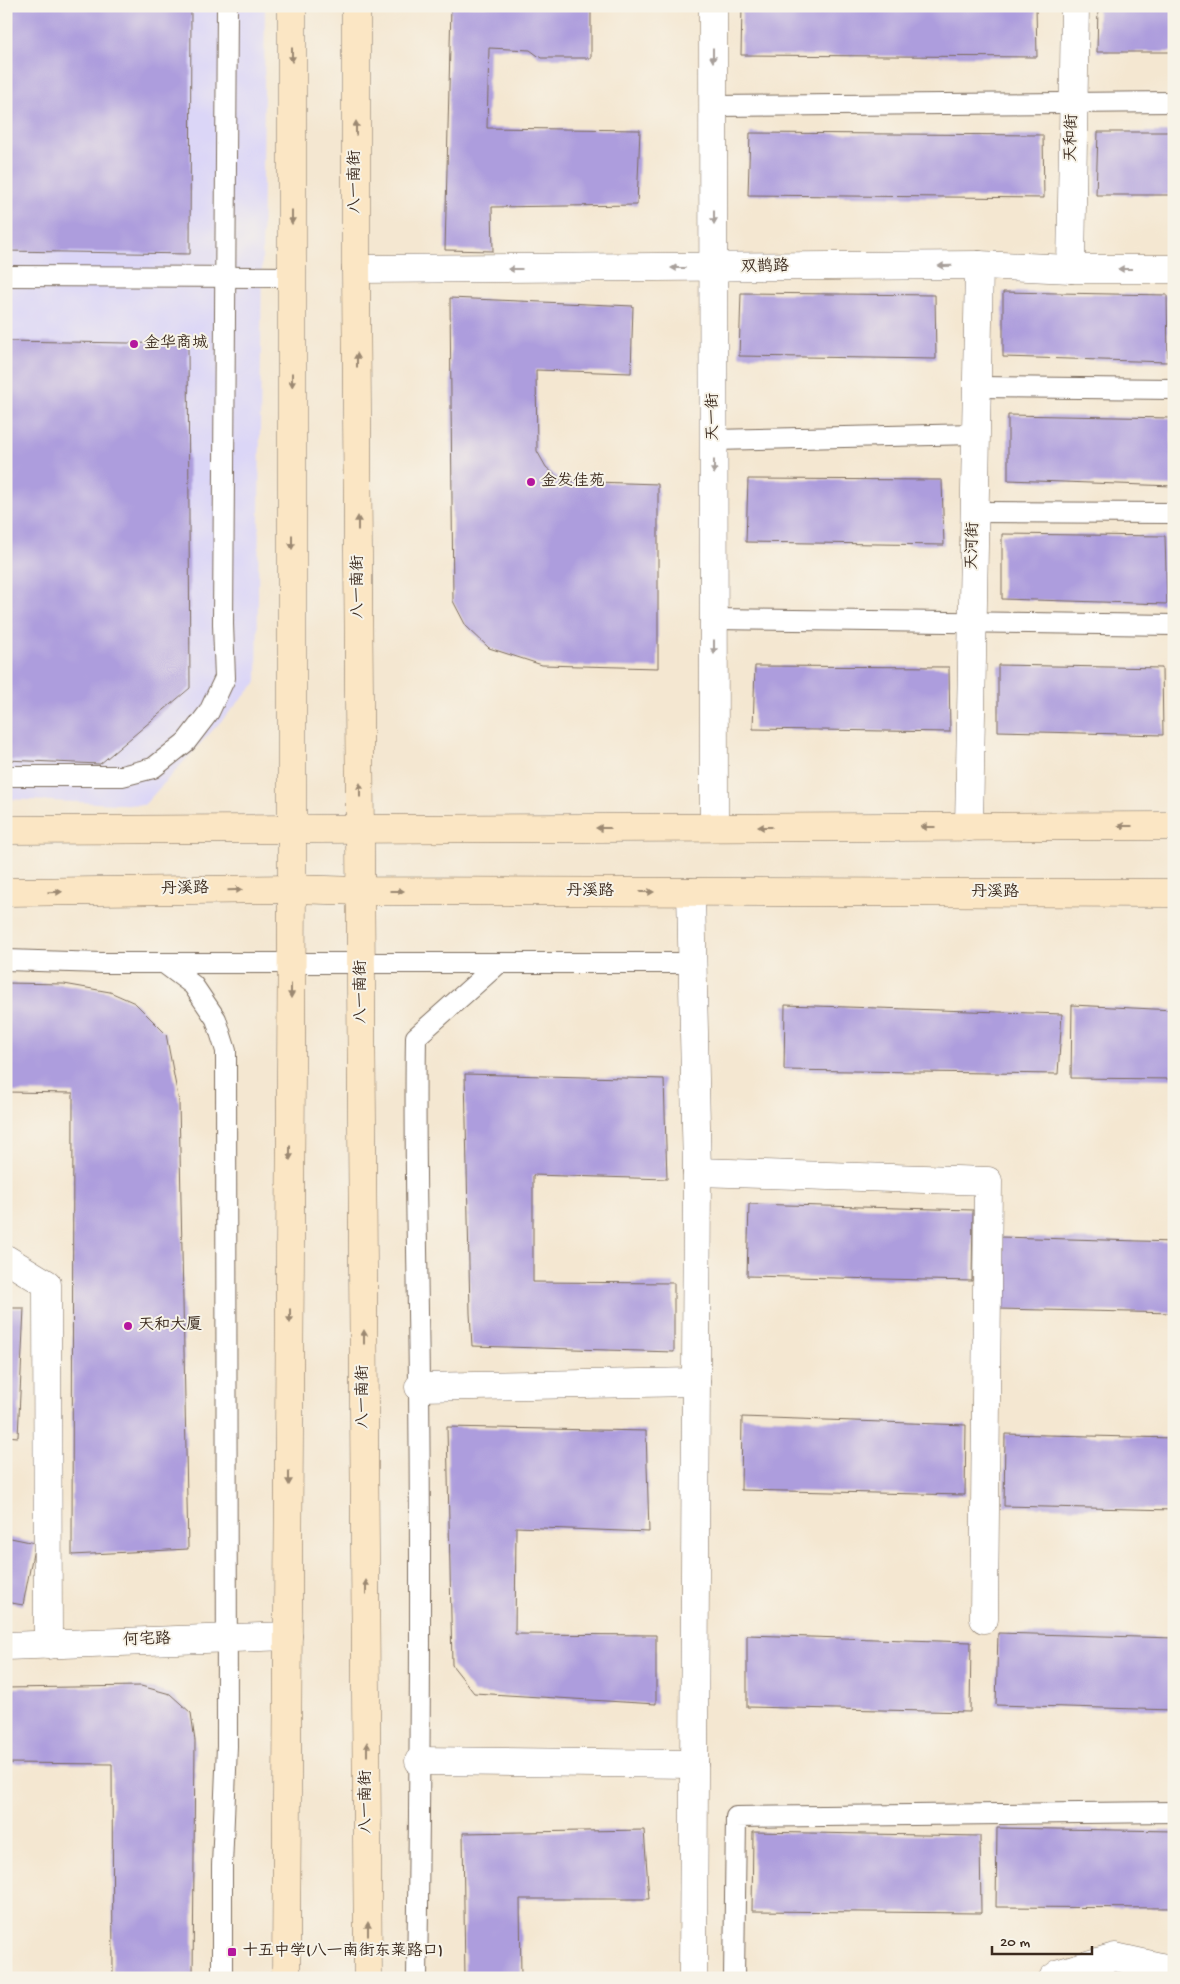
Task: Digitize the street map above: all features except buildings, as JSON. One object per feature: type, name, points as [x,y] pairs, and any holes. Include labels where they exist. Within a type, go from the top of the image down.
[{"type":"main road","points":[[286,1978],[292,889],[292,6]]},
{"type":"main road","name":"八一南街","points":[[356,6],[356,269],[368,1978]]},
{"type":"main road","points":[[6,830],[1174,826]]},
{"type":"main road","name":"丹溪路","points":[[6,892],[292,889],[361,891],[1174,893]]},
{"type":"street","name":"天一街","points":[[713,6],[714,828]]},
{"type":"street","name":"天和街","points":[[1071,269],[1075,6]]},
{"type":"street","name":"双鹊路","points":[[356,269],[979,266],[1071,269],[1174,269]]},
{"type":"street","name":"天河街","points":[[969,827],[979,266]]},
{"type":"street","points":[[692,892],[697,1172],[693,1978]]},
{"type":"street","points":[[697,1172],[988,1181],[984,1619]]},
{"type":"street","points":[[6,1258],[47,1284],[48,1645]]},
{"type":"street","points":[[419,1387],[696,1382]]},
{"type":"street","name":"何宅路","points":[[6,1646],[288,1636]]},
{"type":"street","points":[[419,1762],[694,1764]]},
{"type":"street","points":[[1053,1978],[1060,1973],[1116,1957],[1174,1970]]},
{"type":"lane","points":[[6,776],[122,776],[153,768],[186,742],[209,712],[225,678],[223,614],[227,6]]},
{"type":"lane","points":[[713,106],[1174,102]]},
{"type":"lane","points":[[6,276],[292,277]]},
{"type":"lane","points":[[977,387],[1174,389]]},
{"type":"lane","points":[[714,440],[976,434]]},
{"type":"lane","points":[[975,512],[1174,513]]},
{"type":"lane","points":[[714,619],[973,624],[1174,625]]},
{"type":"lane","points":[[6,960],[164,964],[693,964]]},
{"type":"lane","points":[[164,964],[192,985],[216,1019],[226,1051],[227,1746],[222,1866],[222,1978]]},
{"type":"lane","points":[[417,1978],[419,1387],[414,1144],[416,1037],[498,964]]},
{"type":"lane","points":[[734,1978],[736,1817],[1174,1812]]},
{"type":"shaded area","name":"金华商城","points":[[6,6],[265,6],[257,682],[144,805],[6,799]]},
{"type":"place","name":"金华商城","points":[[134,344]]},
{"type":"place","name":"金发佳苑","points":[[531,482]]},
{"type":"place","name":"天和大厦","points":[[128,1326]]},
{"type":"place","name":"十五中学(八一南街东莱路口)","points":[[232,1952]]}]
